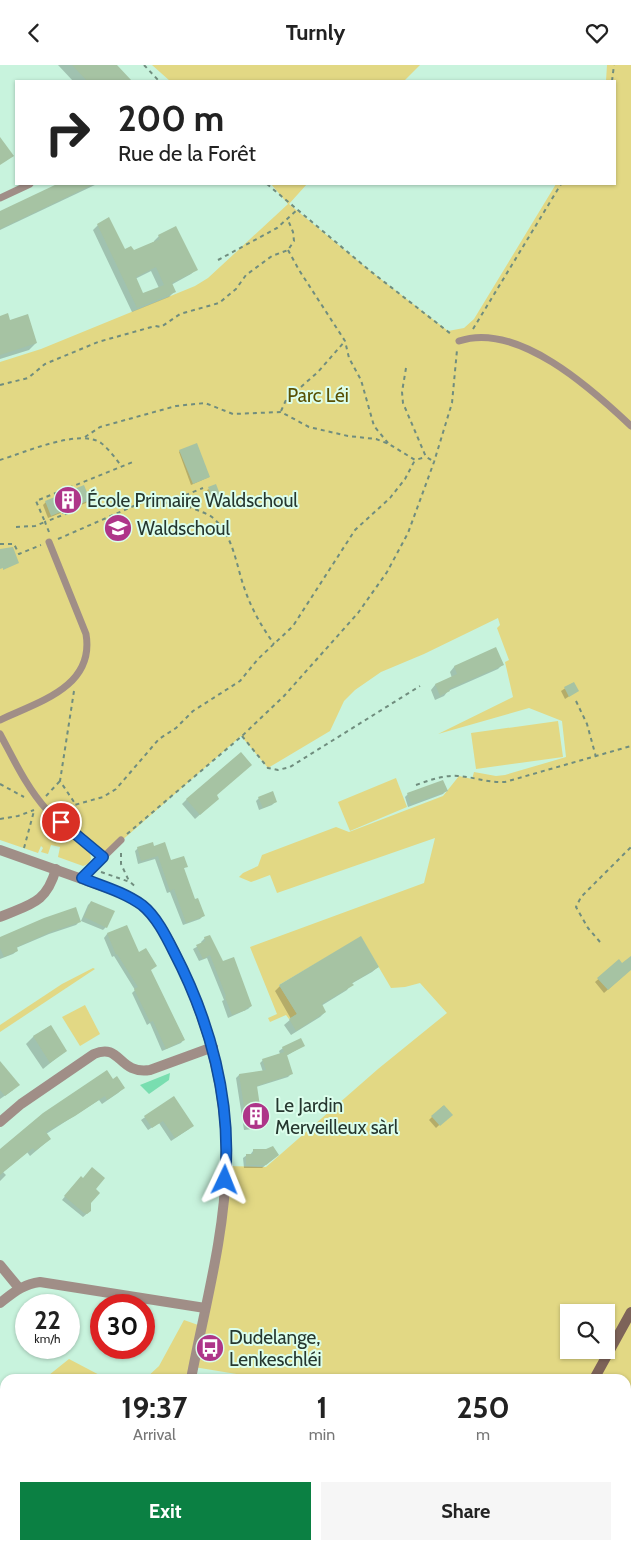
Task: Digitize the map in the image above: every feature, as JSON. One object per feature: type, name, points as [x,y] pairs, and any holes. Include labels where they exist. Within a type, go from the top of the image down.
[{"type":"main road","points":[[597,1374],[631,1312]]},
{"type":"street","points":[[0,850],[124,894],[143,905],[158,925],[184,971],[200,1010],[213,1047],[224,1117],[226,1166],[222,1209],[206,1308],[192,1374]]},
{"type":"street","points":[[0,917],[44,895],[50,888],[56,869]]},
{"type":"street","points":[[0,1122],[22,1104],[94,1054],[102,1051],[110,1052],[131,1069],[139,1072],[150,1070],[213,1047]]},
{"type":"street","points":[[0,1265],[19,1288]]},
{"type":"street","points":[[0,1303],[19,1288],[29,1283],[40,1282],[206,1308]]},
{"type":"lane","points":[[0,198],[28,185]]},
{"type":"lane","points":[[459,341],[468,338],[490,338],[517,343],[560,366],[631,426]]},
{"type":"lane","points":[[0,720],[59,693],[77,676],[86,661],[88,648],[86,634],[51,542]]},
{"type":"lane","points":[[0,734],[24,779],[47,811],[103,857]]},
{"type":"lane","points":[[82,878],[103,857],[122,843]]},
{"type":"path","points":[[144,65],[158,80]]},
{"type":"path","points":[[612,80],[614,65]]},
{"type":"path","points":[[143,905],[121,864],[122,843],[284,696],[358,613],[387,572],[408,533],[434,462],[452,403],[459,341],[369,270],[269,185]]},
{"type":"path","points":[[468,338],[560,185]]},
{"type":"path","points":[[218,260],[277,228],[297,210]]},
{"type":"path","points":[[0,385],[28,378],[45,363],[98,342],[155,326],[162,327],[180,315],[219,303],[236,289],[246,275],[272,256],[288,250],[294,241],[293,232],[288,220]]},
{"type":"path","points":[[288,250],[345,341],[349,358],[361,380],[374,426],[389,444]]},
{"type":"path","points":[[281,412],[286,400],[318,372],[345,341]]},
{"type":"path","points":[[406,368],[402,403],[426,457],[434,462]]},
{"type":"path","points":[[0,460],[65,440],[85,437],[100,427],[176,406],[205,403],[233,414],[281,412],[309,427],[348,436],[376,439],[389,444],[415,460]]},
{"type":"path","points":[[85,437],[100,443],[122,467]]},
{"type":"path","points":[[47,811],[104,797],[116,789],[159,739],[176,728],[193,711],[240,681],[258,659],[293,626],[355,531],[390,498],[415,460],[426,457]]},
{"type":"path","points":[[51,542],[36,501],[133,462]]},
{"type":"path","points":[[0,544],[14,543],[18,554],[51,542],[152,498],[156,507],[203,488]]},
{"type":"path","points":[[173,500],[211,517],[225,533],[234,551],[245,591],[258,620],[274,644]]},
{"type":"path","points":[[64,515],[63,513],[71,508]]},
{"type":"path","points":[[16,527],[35,526],[73,511]]},
{"type":"path","points":[[0,784],[26,798],[40,802],[60,781],[68,721],[77,676]]},
{"type":"path","points":[[242,736],[268,768],[278,770],[290,767],[420,686]]},
{"type":"path","points":[[576,701],[587,723],[596,757]]},
{"type":"path","points":[[416,785],[442,776],[460,776],[495,783],[505,782],[631,746]]},
{"type":"path","points":[[60,781],[76,805]]},
{"type":"path","points":[[0,819],[18,816],[35,809],[21,857]]},
{"type":"path","points":[[600,943],[588,928],[576,907],[581,897],[631,847]]},
{"type":"path","points":[[91,868],[130,882]]},
{"type":"green space","points":[[152,65],[420,65],[405,80],[169,80]]},
{"type":"green space","name":"Parc Léi","points":[[607,65],[631,65],[631,1374],[237,1374],[194,1367],[192,1374],[150,1374],[159,1366],[184,1320],[201,1326],[226,1166],[266,1167],[378,1069],[447,1013],[420,983],[391,988],[361,937],[279,985],[297,1014],[289,1019],[286,1015],[270,1022],[268,1018],[277,1014],[250,947],[424,883],[435,838],[277,893],[270,875],[251,882],[239,877],[258,866],[262,855],[336,827],[349,832],[443,796],[459,776],[472,779],[474,772],[496,776],[505,775],[566,757],[562,721],[529,708],[438,734],[513,697],[505,662],[509,660],[497,628],[500,625],[498,618],[424,654],[381,672],[355,690],[344,701],[330,731],[268,768],[241,736],[103,857],[47,811],[47,815],[90,852],[91,859],[88,864],[83,866],[58,857],[60,847],[51,845],[48,854],[41,852],[43,848],[41,846],[38,853],[0,840],[0,362],[41,349],[195,286],[208,278],[288,204],[272,185],[306,185],[289,204],[369,270],[448,331],[464,328],[474,319],[555,185],[616,185],[616,80],[606,80]]},
{"type":"green space","points":[[558,721],[563,757],[476,769],[471,733]]},
{"type":"green space","points":[[396,778],[407,807],[350,831],[338,802]]},
{"type":"green space","points":[[93,968],[95,969],[0,1032],[0,1025],[62,984]]},
{"type":"green space","points":[[85,1005],[100,1034],[80,1046],[62,1017]]},
{"type":"green space","points":[[69,1359],[98,1374],[50,1374]]},
{"type":"shaded area","points":[[170,1073],[169,1080],[149,1094],[140,1085]]},
{"type":"building","points":[[72,65],[117,65],[131,80],[86,80]]},
{"type":"building","points":[[0,137],[14,156],[0,165]]},
{"type":"building","points":[[55,185],[92,185],[0,229],[0,211]]},
{"type":"building","points":[[109,217],[125,249],[131,246],[134,250],[160,239],[158,235],[176,226],[198,270],[172,283],[176,292],[137,308],[97,224]],"holes":[[[156,267],[164,285],[143,293],[136,277]]]},
{"type":"building","points":[[8,313],[10,320],[28,314],[37,343],[0,355],[0,316]]},
{"type":"building","points":[[197,443],[210,477],[193,484],[179,450]]},
{"type":"building","points":[[216,484],[221,497],[213,500],[208,487]]},
{"type":"building","name":"École Primaire Waldschoul","points":[[84,485],[90,500],[51,516],[45,501]]},
{"type":"building","points":[[13,547],[19,563],[3,570],[3,568],[0,569],[0,549]]},
{"type":"building","points":[[496,647],[504,665],[449,689],[450,691],[440,696],[435,684],[457,674],[454,666]]},
{"type":"building","points":[[574,682],[579,691],[569,697],[564,687]]},
{"type":"building","points":[[241,752],[252,765],[217,795],[219,799],[200,815],[186,799]]},
{"type":"building","points":[[443,780],[448,791],[411,804],[407,793]]},
{"type":"building","points":[[273,791],[277,802],[263,808],[258,797]]},
{"type":"building","points":[[153,842],[154,846],[165,842],[171,860],[184,856],[188,867],[184,868],[195,899],[198,898],[205,916],[186,923],[174,889],[170,891],[158,856],[141,861],[137,847]]},
{"type":"building","points":[[91,901],[115,911],[107,928],[84,917]]},
{"type":"building","points":[[76,907],[81,922],[53,931],[17,947],[18,951],[4,957],[0,948],[0,937],[44,918]]},
{"type":"building","points":[[127,925],[139,952],[146,948],[157,966],[151,970],[185,1040],[166,1049],[153,1021],[150,1022],[134,989],[138,987],[116,955],[107,933]]},
{"type":"building","points":[[210,935],[223,961],[234,957],[252,1006],[246,1010],[232,1015],[210,955],[203,959],[196,945],[205,941],[204,937]]},
{"type":"building","points":[[361,936],[379,967],[322,1004],[326,1012],[296,1031],[289,1019],[297,1014],[279,985]]},
{"type":"building","points":[[631,956],[631,970],[608,990],[597,978],[619,959],[622,963]]},
{"type":"building","points":[[51,1025],[67,1051],[50,1063],[33,1036]]},
{"type":"building","points":[[301,1038],[305,1046],[287,1055],[293,1074],[257,1086],[260,1106],[266,1105],[268,1125],[247,1127],[239,1074],[266,1070],[262,1059],[284,1052],[282,1047]]},
{"type":"building","points":[[0,1061],[20,1085],[5,1096],[0,1090]]},
{"type":"building","points":[[107,1070],[113,1079],[117,1076],[125,1088],[107,1100],[105,1096],[46,1132],[51,1139],[35,1151],[33,1148],[0,1175],[0,1149],[43,1113]]},
{"type":"building","points":[[174,1096],[194,1126],[175,1138],[163,1121],[152,1128],[144,1116]]},
{"type":"building","points":[[444,1105],[453,1115],[440,1126],[431,1116]]},
{"type":"building","points":[[273,1146],[279,1155],[266,1165],[246,1165],[246,1154],[253,1154],[253,1149],[266,1149]]},
{"type":"building","points":[[92,1167],[105,1178],[96,1189],[100,1193],[91,1203],[91,1211],[87,1214],[64,1196],[81,1176],[83,1178]]},
{"type":"place","name":"École Primaire Waldschoul","points":[[68,500]]},
{"type":"place","name":"Waldschoul","points":[[118,528]]},
{"type":"place","name":"Le Jardin Merveilleux sàrl","points":[[256,1116]]},
{"type":"place","name":"Dudelange, Lenkeschléi","points":[[210,1348]]},
{"type":"route","points":[[61,822],[103,857],[82,878],[124,894],[143,905],[167,938],[184,971],[200,1010],[216,1060],[224,1117],[225,1180]]}]
